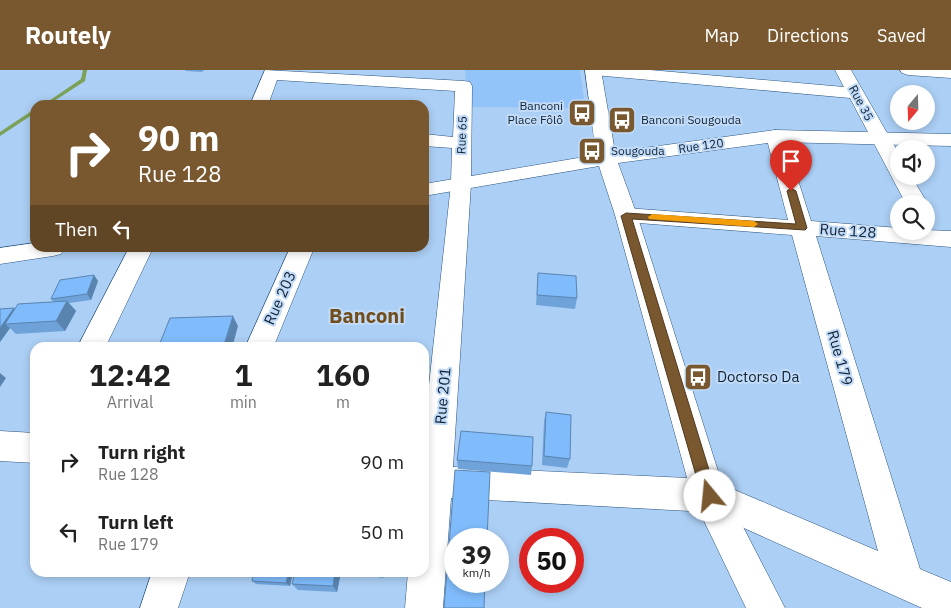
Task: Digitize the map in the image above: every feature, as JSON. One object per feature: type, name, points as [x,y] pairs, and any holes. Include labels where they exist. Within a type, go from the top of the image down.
[{"type":"street","points":[[766,608],[710,496],[626,216],[606,159],[593,70],[856,93]]},
{"type":"street","name":"Rue 35","points":[[843,70],[890,156]]},
{"type":"street","points":[[908,70],[951,73]]},
{"type":"street","points":[[261,100],[273,72]]},
{"type":"street","name":"Rue 65","points":[[273,72],[464,86],[460,184]]},
{"type":"street","name":"Rue 120","points":[[429,189],[606,159],[775,136],[951,140]]},
{"type":"street","name":"Rue 179","points":[[775,136],[904,580]]},
{"type":"street","points":[[429,140],[462,142]]},
{"type":"street","name":"Rue 201","points":[[429,551],[460,184]]},
{"type":"street","name":"Rue 128","points":[[626,216],[802,228],[938,232]]},
{"type":"street","points":[[0,256],[30,251]]},
{"type":"street","points":[[94,342],[139,252]]},
{"type":"street","name":"Rue 203","points":[[261,342],[300,252]]},
{"type":"street","points":[[0,446],[30,448]]},
{"type":"street","points":[[435,482],[710,496],[951,600]]},
{"type":"street","points":[[158,608],[169,577]]},
{"type":"street","name":"Rue 201","points":[[424,608],[427,577]]},
{"type":"shaded area","points":[[465,70],[580,70],[585,108],[468,107]]},
{"type":"building","points":[[538,273],[576,276],[577,298],[537,295]]},
{"type":"building","points":[[94,275],[87,294],[51,299],[60,280]]},
{"type":"building","points":[[67,301],[56,321],[5,324],[18,304]]},
{"type":"building","points":[[14,308],[0,328],[0,309]]},
{"type":"building","points":[[233,316],[225,342],[160,342],[170,318]]},
{"type":"building","points":[[546,412],[571,415],[570,459],[544,456]]},
{"type":"building","points":[[461,431],[533,437],[532,466],[457,460]]},
{"type":"building","points":[[455,470],[490,472],[487,528],[450,528]]},
{"type":"building","points":[[253,577],[288,577],[286,583],[252,581]]},
{"type":"building","points":[[294,577],[334,577],[333,586],[292,584]]},
{"type":"building","points":[[445,593],[485,593],[484,608],[444,608]]},
{"type":"waterway","points":[[53,100],[83,80],[85,70]]},
{"type":"waterway","points":[[0,134],[30,114]]},
{"type":"slow traffic","points":[[652,217],[754,224]]},
{"type":"place","name":"Banconi Place Fôlô","points":[[582,113]]},
{"type":"place","name":"Banconi Sougouda","points":[[622,120]]},
{"type":"place","name":"Sougouda","points":[[592,151]]},
{"type":"place","name":"Doctorso Da","points":[[698,377]]},
{"type":"district","name":"Banconi","points":[[367,316]]},
{"type":"route","points":[[710,496],[626,216],[802,228],[791,191]]}]
